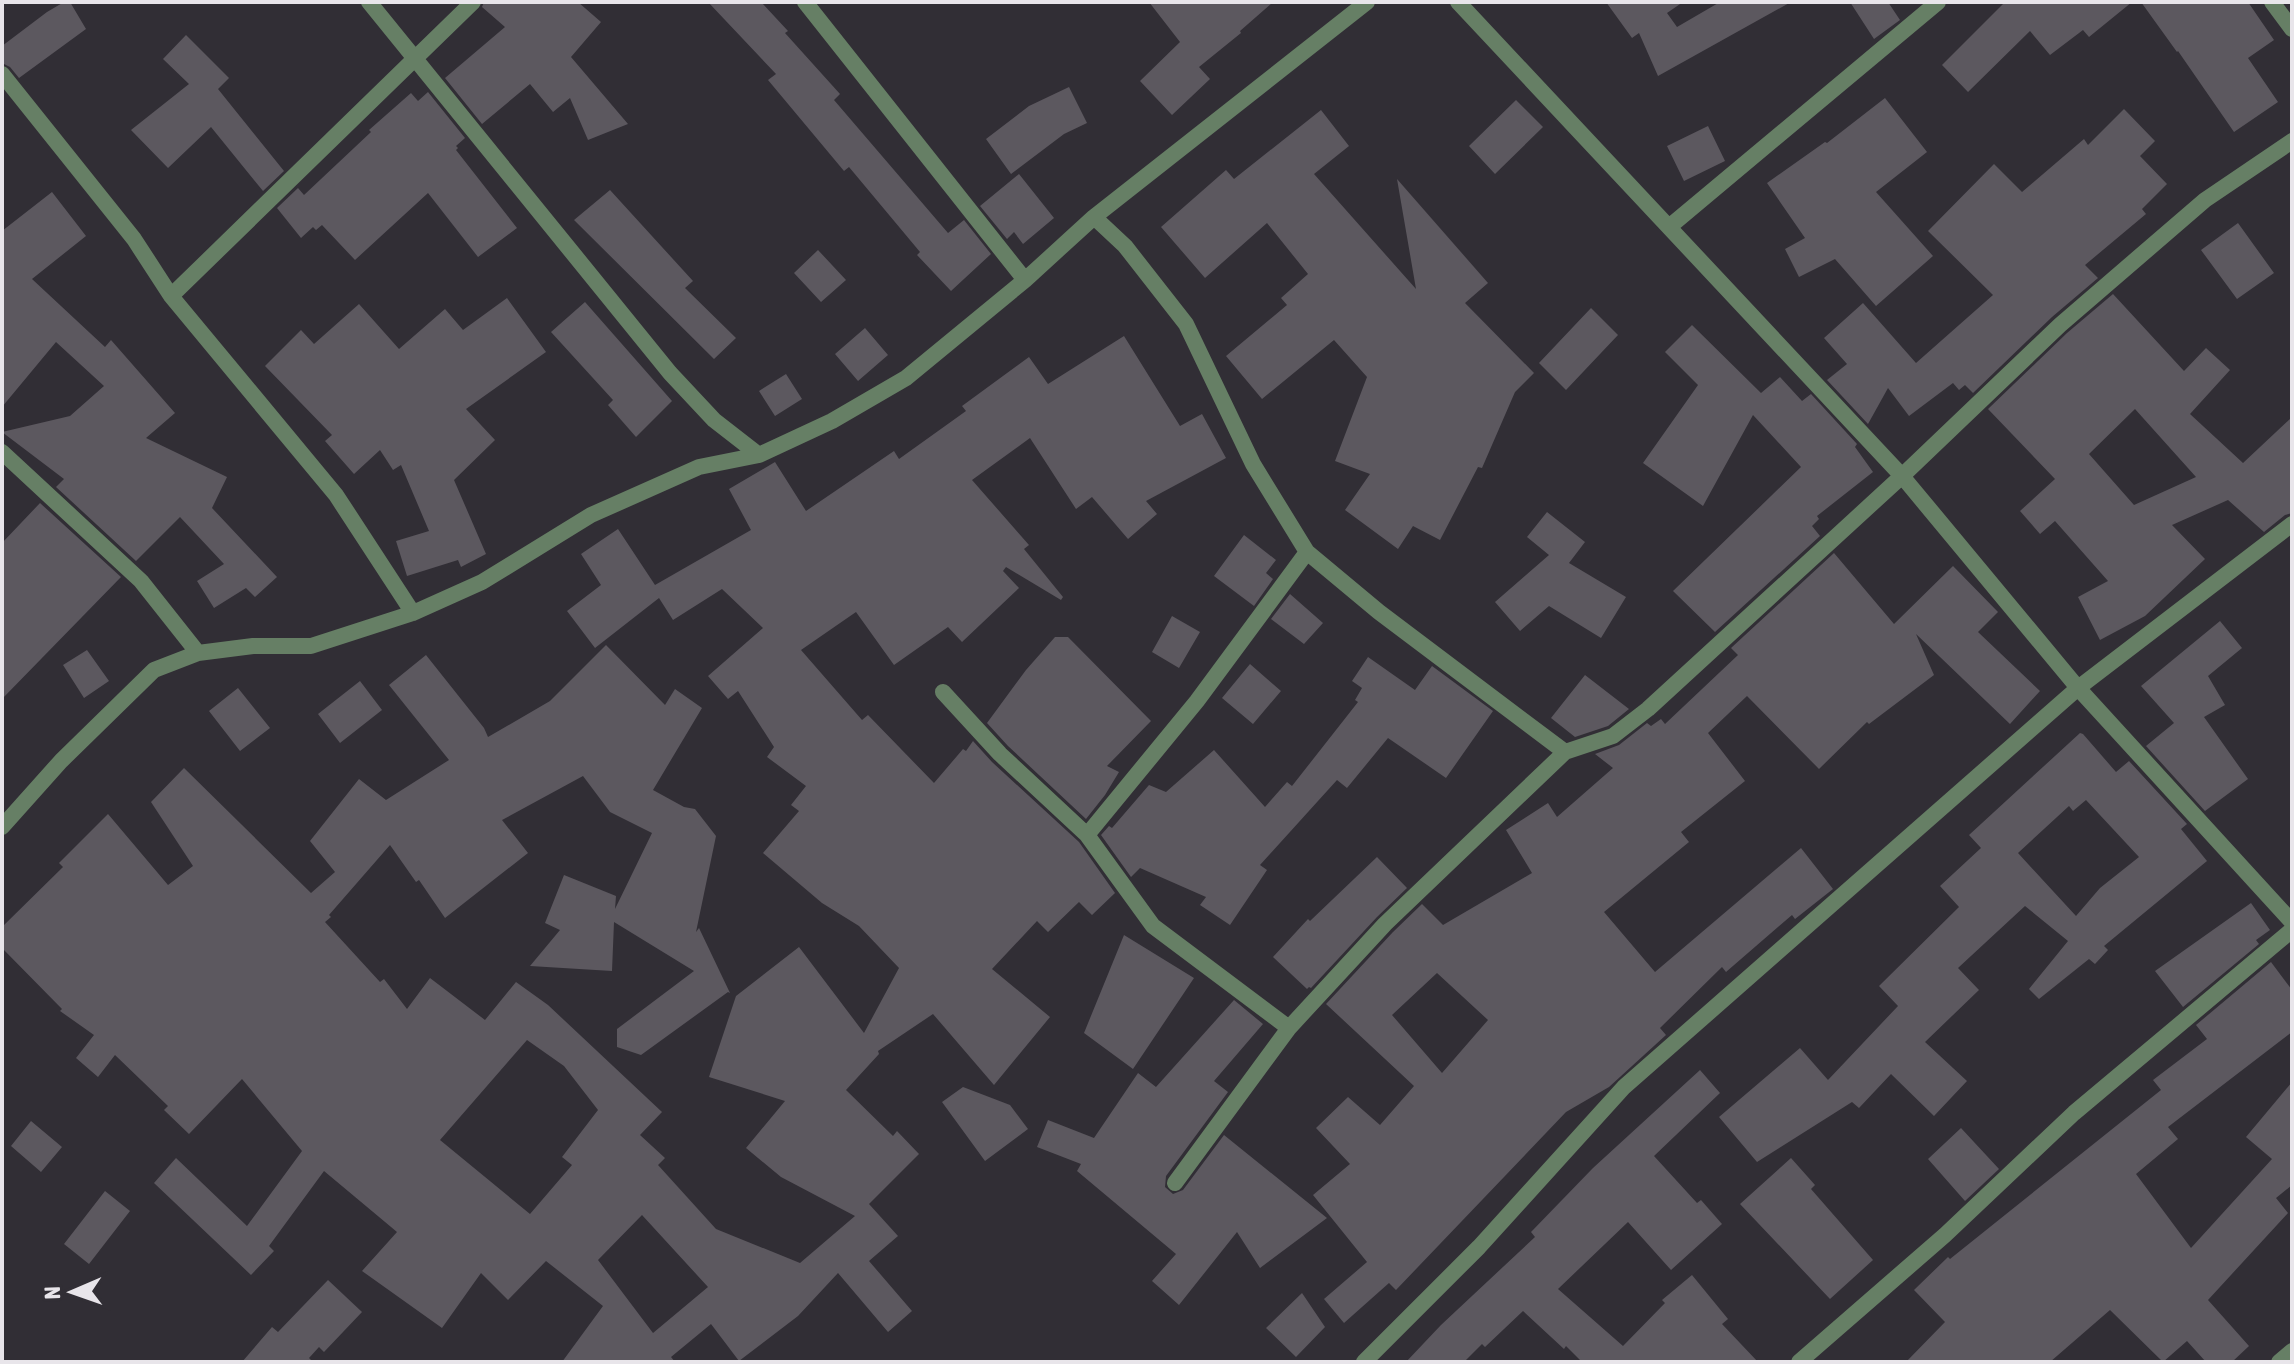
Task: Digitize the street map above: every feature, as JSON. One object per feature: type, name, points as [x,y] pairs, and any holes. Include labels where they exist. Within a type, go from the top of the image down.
[{"type":"street","points":[[369,2],[670,373],[714,420],[759,455]]},
{"type":"street","points":[[171,296],[473,2]]},
{"type":"street","points":[[3,822],[154,670],[198,653],[253,646],[311,646],[413,613],[482,582],[591,515],[699,467],[759,455],[832,421],[906,378],[1025,280],[1094,217],[1367,2]]},
{"type":"street","points":[[1458,2],[1902,476],[2078,688],[2292,922]]},
{"type":"street","points":[[1669,227],[1938,2]]},
{"type":"street","points":[[2272,2],[2292,29]]},
{"type":"street","points":[[807,3],[1025,280]]},
{"type":"street","points":[[2,74],[134,239],[171,296],[336,495],[413,613]]},
{"type":"street","points":[[1175,1183],[1289,1028],[1385,924],[1565,752],[1613,736],[1648,709],[1902,476],[2060,325],[2205,200],[2292,141]]},
{"type":"street","points":[[1094,217],[1125,246],[1186,324],[1253,464],[1307,552],[1379,612],[1565,752]]},
{"type":"street","points":[[2,452],[141,581],[198,653]]},
{"type":"street","points":[[1364,1362],[1479,1247],[1624,1087],[2078,688],[2292,524]]},
{"type":"street","points":[[1087,835],[1197,701],[1307,552]]},
{"type":"street","points":[[943,692],[1000,754],[1087,835],[1153,926],[1289,1028]]},
{"type":"street","points":[[1799,1362],[1945,1235],[2074,1113],[2292,930]]},
{"type":"street","points":[[2279,1362],[2292,1351]]},
{"type":"building","points":[[64,2],[70,2],[86,29],[19,78],[2,63],[2,46]]},
{"type":"building","points":[[484,2],[578,2],[601,22],[571,57],[628,124],[588,140],[570,98],[553,112],[530,84],[482,124],[445,78],[505,27],[482,7]]},
{"type":"building","points":[[708,2],[761,2],[840,94],[834,100],[948,233],[964,220],[991,254],[951,291],[917,255],[920,252],[849,167],[844,171],[768,80],[776,74]]},
{"type":"building","points":[[1149,2],[1273,2],[1199,67],[1210,79],[1172,115],[1140,81],[1180,42]]},
{"type":"building","points":[[1606,2],[1683,2],[1667,13],[1677,27],[1720,2],[1791,2],[1658,76],[1639,33],[1632,38]]},
{"type":"building","points":[[1850,2],[1888,2],[1900,20],[1874,39]]},
{"type":"building","points":[[2005,2],[2132,2],[2089,37],[2083,30],[2050,55],[2030,31],[1968,92],[1942,65]]},
{"type":"building","points":[[2141,2],[2248,2],[2274,40],[2248,58],[2278,102],[2234,132]]},
{"type":"building","points":[[186,35],[229,78],[218,89],[284,171],[263,191],[211,127],[168,168],[131,130],[189,84],[163,59]]},
{"type":"building","points":[[1069,87],[1087,123],[1064,134],[1011,174],[986,139],[1029,106]]},
{"type":"building","points":[[428,92],[465,138],[456,150],[517,228],[478,257],[428,193],[355,260],[322,225],[316,230],[313,227],[301,238],[277,208],[298,188],[304,195],[411,93],[418,101]]},
{"type":"building","points":[[1885,98],[1927,152],[1876,192],[1933,256],[1876,306],[1835,259],[1799,277],[1785,249],[1805,238],[1767,183],[1827,143]]},
{"type":"building","points":[[1516,100],[1543,127],[1495,174],[1469,146]]},
{"type":"building","points":[[2124,109],[2155,141],[2140,156],[2167,184],[2142,209],[2146,214],[2085,265],[2098,278],[2052,317],[1973,393],[1965,385],[1959,390],[1953,383],[1909,416],[1888,388],[1868,424],[1827,380],[1847,364],[1824,338],[1863,303],[1916,363],[1993,295],[1928,231],[1994,164],[2022,192],[2084,139],[2088,145]]},
{"type":"building","points":[[1321,110],[1349,146],[1314,174],[1416,289],[1397,179],[1488,283],[1465,303],[1534,373],[1515,392],[1482,468],[1478,467],[1440,540],[1413,526],[1398,549],[1345,510],[1370,474],[1335,461],[1367,377],[1334,340],[1262,399],[1226,356],[1287,305],[1281,298],[1308,274],[1267,223],[1205,278],[1161,227],[1226,170],[1234,179]]},
{"type":"building","points":[[1708,126],[1725,161],[1684,181],[1667,146]]},
{"type":"building","points":[[1019,174],[1054,218],[1023,244],[1014,232],[1007,239],[980,206]]},
{"type":"building","points":[[610,190],[693,281],[685,288],[736,338],[714,359],[574,220]]},
{"type":"building","points":[[52,192],[86,236],[32,279],[105,347],[111,340],[175,413],[146,438],[227,477],[212,508],[277,577],[255,597],[246,588],[214,608],[197,581],[224,564],[180,517],[136,561],[56,487],[64,479],[2,432],[70,416],[104,386],[56,342],[2,407],[2,231]]},
{"type":"building","points":[[2238,223],[2274,273],[2237,299],[2201,250]]},
{"type":"building","points":[[818,250],[846,280],[821,302],[794,273]]},
{"type":"building","points":[[2113,294],[2184,371],[2206,348],[2230,370],[2190,414],[2243,463],[2292,417],[2292,513],[2264,532],[2228,500],[2172,525],[2205,559],[2145,616],[2100,640],[2078,597],[2108,581],[2055,521],[2040,534],[2020,511],[2055,479],[1988,409],[2067,333]],"holes":[[[2135,409],[2196,477],[2134,505],[2089,454]]]},
{"type":"building","points":[[507,298],[546,352],[466,409],[495,440],[454,480],[486,554],[461,567],[458,560],[407,576],[396,541],[429,531],[401,465],[393,470],[380,450],[354,474],[325,441],[332,435],[265,366],[301,330],[314,344],[359,304],[399,349],[445,309],[463,330]]},
{"type":"building","points":[[585,302],[672,401],[636,437],[608,405],[613,400],[551,332]]},
{"type":"building","points":[[1591,308],[1618,335],[1566,390],[1539,363]]},
{"type":"building","points":[[1692,325],[1761,393],[1780,377],[1802,401],[1811,394],[1857,444],[1855,447],[1873,472],[1817,516],[1819,519],[1812,526],[1820,536],[1715,632],[1673,591],[1801,467],[1753,415],[1703,506],[1643,463],[1698,385],[1665,352]]},
{"type":"building","points":[[865,328],[888,355],[858,381],[835,354]]},
{"type":"building","points":[[1124,336],[1180,426],[1202,414],[1226,458],[1146,501],[1157,514],[1128,539],[1092,497],[1076,509],[1030,438],[972,480],[1029,545],[1024,549],[1063,597],[1061,600],[1006,567],[1003,571],[1019,588],[962,642],[948,627],[894,665],[856,612],[801,650],[862,720],[868,715],[934,783],[973,741],[1079,842],[1115,893],[1092,915],[1079,902],[1048,932],[1037,921],[992,969],[1050,1017],[994,1085],[933,1014],[878,1051],[879,1054],[846,1090],[893,1136],[897,1131],[919,1154],[869,1204],[898,1236],[869,1261],[912,1311],[888,1332],[838,1273],[798,1316],[739,1361],[711,1324],[671,1357],[675,1362],[562,1362],[603,1306],[546,1261],[508,1300],[481,1273],[442,1328],[362,1271],[397,1232],[324,1171],[269,1246],[274,1251],[251,1275],[154,1183],[176,1158],[247,1226],[302,1151],[242,1079],[189,1134],[164,1110],[168,1106],[115,1055],[98,1077],[76,1058],[94,1035],[60,1011],[62,1009],[2,948],[2,927],[63,867],[59,863],[108,814],[168,885],[193,866],[151,802],[184,768],[311,893],[335,872],[310,841],[359,779],[386,800],[449,760],[389,685],[426,655],[488,737],[550,701],[606,645],[665,705],[675,689],[702,708],[653,790],[684,807],[695,809],[716,836],[696,932],[699,928],[730,993],[641,1055],[617,1047],[617,1029],[694,971],[614,922],[612,971],[530,966],[560,930],[545,923],[564,875],[616,896],[615,909],[652,833],[610,812],[583,776],[502,820],[528,853],[445,918],[390,845],[325,922],[380,982],[384,979],[407,1009],[430,978],[485,1020],[516,982],[548,1005],[662,1112],[640,1135],[665,1158],[658,1165],[716,1229],[800,1263],[855,1216],[781,1177],[746,1148],[785,1101],[709,1077],[736,996],[799,947],[864,1033],[899,968],[859,926],[822,903],[763,853],[799,811],[791,805],[806,786],[767,757],[774,747],[738,691],[728,699],[708,676],[763,628],[722,589],[673,620],[659,598],[595,648],[567,611],[601,585],[581,554],[618,529],[655,585],[751,530],[729,489],[775,462],[806,511],[894,451],[899,459],[966,411],[962,406],[1029,357],[1048,384]],"holes":[[[527,1040],[564,1066],[598,1110],[562,1157],[572,1165],[530,1214],[440,1140]],[[642,1215],[708,1287],[653,1333],[598,1260]]]},
{"type":"building","points":[[786,374],[802,399],[775,416],[759,391]]},
{"type":"building","points":[[40,503],[121,577],[2,699],[2,543]]},
{"type":"building","points":[[1547,512],[1585,542],[1569,563],[1626,597],[1601,638],[1549,606],[1520,631],[1495,602],[1549,555],[1527,537]]},
{"type":"building","points":[[1244,535],[1276,560],[1266,573],[1273,579],[1254,606],[1214,576]]},
{"type":"building","points":[[1834,553],[1894,624],[1953,566],[1998,612],[1978,632],[2040,691],[2010,724],[1916,634],[1934,675],[1869,724],[1867,722],[1819,769],[1747,696],[1708,733],[1745,781],[1681,832],[1689,842],[1604,912],[1655,972],[1801,848],[1833,889],[1795,919],[1792,915],[1726,972],[1722,967],[1660,1028],[1666,1035],[1609,1087],[1566,1112],[1396,1290],[1389,1283],[1344,1323],[1324,1299],[1367,1262],[1313,1195],[1350,1164],[1316,1128],[1348,1097],[1380,1125],[1414,1086],[1326,1004],[1422,904],[1443,925],[1532,873],[1506,830],[1548,803],[1557,817],[1613,768],[1595,754],[1619,745],[1647,723],[1651,726],[1661,719],[1665,724],[1738,655],[1731,648]],"holes":[[[1437,973],[1488,1020],[1442,1073],[1392,1015]]]},
{"type":"building","points":[[1290,594],[1323,623],[1304,644],[1271,619]]},
{"type":"building","points":[[1172,616],[1200,632],[1179,668],[1152,652]]},
{"type":"building","points":[[2220,621],[2242,648],[2208,676],[2225,705],[2204,717],[2248,779],[2205,811],[2146,746],[2174,723],[2141,686]]},
{"type":"building","points":[[1055,637],[1068,637],[1151,721],[1107,766],[1119,772],[1086,819],[987,723]]},
{"type":"building","points":[[87,650],[109,681],[84,698],[63,665]]},
{"type":"building","points":[[1368,657],[1415,690],[1432,666],[1493,711],[1446,778],[1388,738],[1347,788],[1337,780],[1260,865],[1267,870],[1230,925],[1200,905],[1206,897],[1140,868],[1131,877],[1101,835],[1109,826],[1112,828],[1149,785],[1166,792],[1214,750],[1265,807],[1287,782],[1292,786],[1358,702],[1355,700],[1362,688],[1352,681]]},
{"type":"building","points":[[1250,664],[1281,691],[1253,724],[1222,698]]},
{"type":"building","points":[[1585,675],[1629,709],[1608,726],[1575,737],[1551,718]]},
{"type":"building","points":[[360,681],[382,710],[340,743],[318,714]]},
{"type":"building","points":[[238,688],[270,728],[240,751],[209,711]]},
{"type":"building","points":[[2080,733],[2116,772],[2129,761],[2187,824],[2181,829],[2207,861],[2104,946],[2108,950],[2095,964],[2089,959],[2039,999],[2029,989],[2068,941],[2025,906],[1958,968],[1979,990],[1925,1042],[1967,1081],[1934,1116],[1891,1074],[1859,1108],[1852,1102],[1757,1162],[1719,1117],[1800,1048],[1828,1080],[1898,1006],[1879,986],[1959,907],[1940,886],[1981,848],[1969,835]],"holes":[[[2086,800],[2139,857],[2100,888],[2076,916],[2018,853],[2069,806],[2073,811]]]},
{"type":"building","points":[[1377,857],[1407,888],[1307,989],[1273,957],[1308,919],[1310,921]]},
{"type":"building","points":[[2251,903],[2270,930],[2256,940],[2259,944],[2183,1007],[2155,971]]},
{"type":"building","points":[[1124,935],[1194,978],[1133,1069],[1084,1033]]},
{"type":"building","points":[[2271,962],[2292,990],[2292,1032],[2168,1127],[2178,1139],[2136,1174],[2191,1248],[2272,1159],[2246,1137],[2292,1082],[2292,1185],[2276,1198],[2288,1213],[2208,1300],[2249,1346],[2232,1362],[2206,1362],[2187,1341],[2163,1362],[2110,1310],[2050,1362],[1906,1362],[1945,1322],[1914,1290],[1948,1257],[1950,1259],[2161,1090],[2153,1080],[2207,1039],[2196,1025]]},
{"type":"building","points":[[1234,1000],[1263,1024],[1214,1081],[1228,1092],[1166,1176],[1165,1187],[1173,1194],[1183,1190],[1224,1135],[1327,1218],[1260,1268],[1237,1232],[1179,1305],[1152,1281],[1176,1254],[1077,1171],[1081,1164],[1037,1147],[1048,1120],[1094,1138],[1138,1073],[1156,1087]]},
{"type":"building","points":[[1700,1070],[1720,1093],[1654,1156],[1697,1203],[1701,1200],[1722,1224],[1671,1270],[1628,1222],[1558,1289],[1623,1346],[1665,1303],[1662,1300],[1692,1275],[1728,1319],[1722,1324],[1758,1362],[1582,1362],[1523,1311],[1464,1362],[1406,1362],[1535,1237],[1531,1232],[1593,1168]]},
{"type":"building","points":[[963,1087],[1010,1105],[1028,1129],[985,1161],[942,1102]]},
{"type":"building","points":[[31,1121],[62,1147],[41,1172],[11,1146]]},
{"type":"building","points":[[1961,1128],[1999,1169],[1965,1201],[1928,1159]]},
{"type":"building","points":[[1791,1158],[1815,1185],[1811,1189],[1873,1260],[1830,1299],[1740,1204]]},
{"type":"building","points":[[105,1191],[130,1211],[89,1264],[64,1244]]},
{"type":"building","points":[[328,1280],[362,1312],[324,1352],[319,1347],[309,1358],[313,1362],[242,1362],[272,1327],[278,1332]]},
{"type":"building","points":[[1302,1293],[1325,1327],[1296,1357],[1266,1328]]}]
